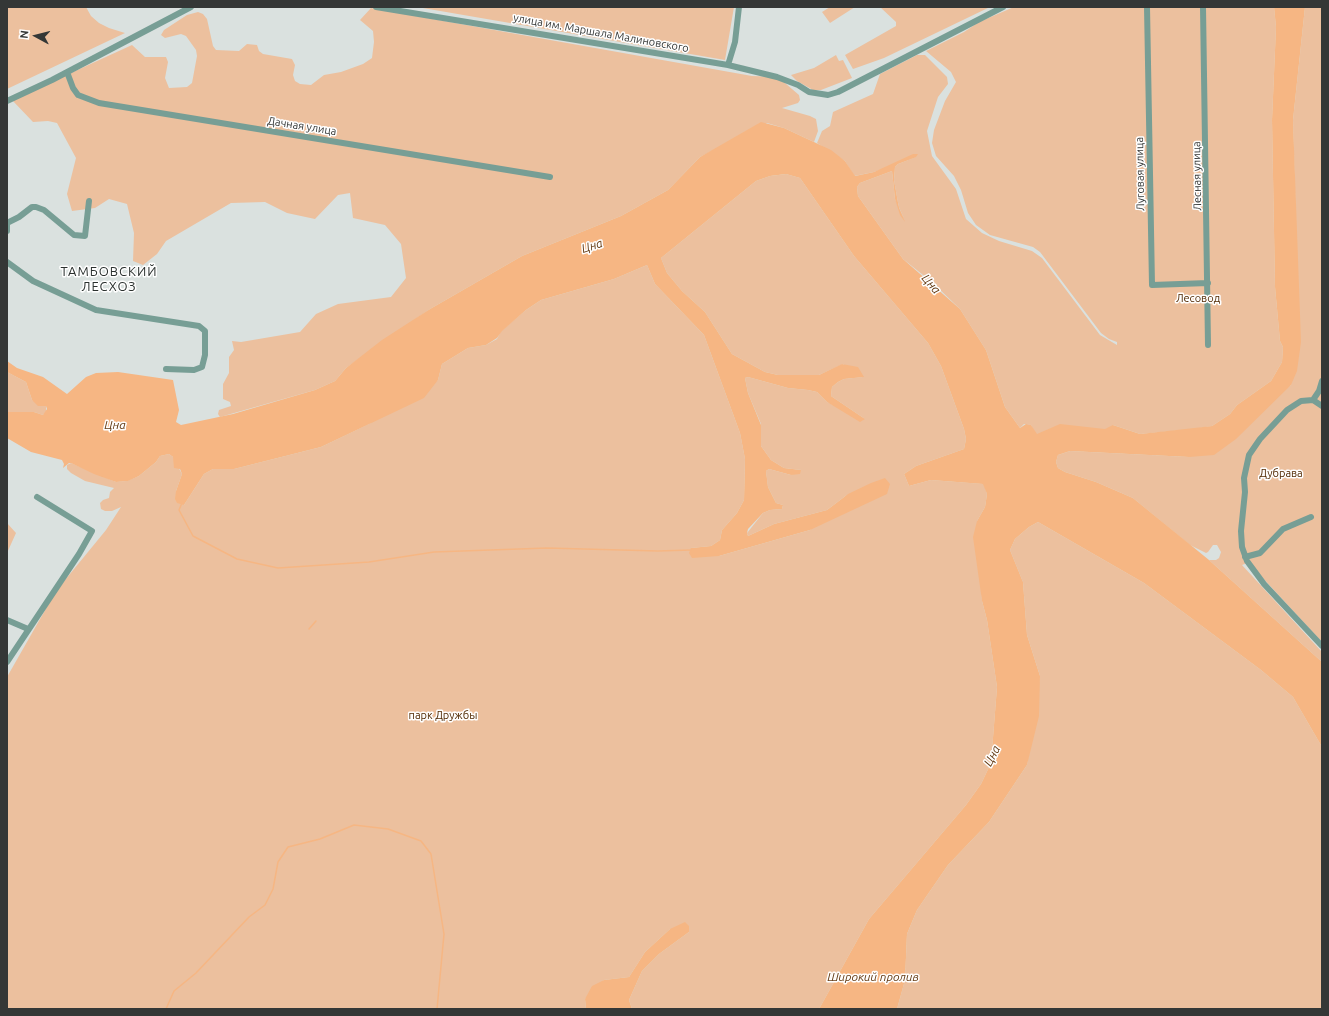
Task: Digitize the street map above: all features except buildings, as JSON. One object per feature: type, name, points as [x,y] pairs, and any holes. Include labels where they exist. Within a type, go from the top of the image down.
[{"type":"street","points":[[7,101],[67,72],[191,7]]},
{"type":"street","name":"улица им. Маршала Малиновского","points":[[376,7],[728,65],[777,77],[798,85],[809,92],[828,95],[838,92],[1003,7]]},
{"type":"street","points":[[728,65],[735,42],[739,7]]},
{"type":"street","name":"Луговая улица","points":[[1147,7],[1152,285],[1208,283]]},
{"type":"street","name":"Лесная улица","points":[[1203,7],[1208,345]]},
{"type":"street","name":"Дачная улица","points":[[67,72],[73,88],[78,95],[99,103],[550,176]]},
{"type":"street","points":[[7,231],[7,223],[19,217],[32,207],[36,207],[44,210],[74,235],[85,236],[89,201]]},
{"type":"street","points":[[7,262],[33,281],[96,310],[199,326],[205,331],[205,355],[202,367],[194,370],[166,370]]},
{"type":"street","points":[[1313,400],[1319,391],[1322,381]]},
{"type":"street","points":[[1322,406],[1313,400],[1301,401],[1287,410],[1260,439],[1249,455],[1244,478],[1245,492],[1241,531],[1242,547],[1245,557],[1264,584],[1322,646]]},
{"type":"street","points":[[7,662],[79,554],[92,531],[37,497]]},
{"type":"street","points":[[1245,557],[1260,553],[1283,529],[1311,517]]},
{"type":"street","points":[[7,620],[28,630]]},
{"type":"green space","points":[[7,7],[86,7],[91,16],[99,23],[125,33],[7,89]]},
{"type":"green space","points":[[417,7],[734,7],[725,60]]},
{"type":"green space","points":[[830,7],[855,7],[830,23],[822,12]]},
{"type":"green space","points":[[880,7],[990,7],[884,58],[853,69],[845,55],[896,26],[896,22]]},
{"type":"green space","name":"Лесовод","points":[[1014,7],[1274,7],[1276,27],[1272,120],[1275,287],[1280,341],[1283,347],[1282,362],[1271,381],[1237,405],[1230,414],[1212,426],[1140,434],[1113,425],[1113,427],[1041,449],[1031,425],[1024,424],[1020,428],[1005,407],[986,350],[960,309],[933,283],[903,259],[858,196],[857,187],[860,183],[892,171],[895,199],[899,207],[894,180],[895,167],[898,164],[916,157],[874,172],[854,176],[845,161],[817,143],[822,131],[830,126],[833,112],[873,94],[880,74],[917,55],[925,55],[947,77],[948,84],[938,97],[927,131],[932,156],[956,189],[966,219],[982,233],[999,241],[1032,251],[1042,258],[1100,335],[1117,345],[1117,342],[1109,339],[1101,333],[1040,252],[1033,247],[990,235],[976,225],[968,213],[961,190],[954,176],[936,156],[932,143],[934,130],[945,101],[956,82],[951,72],[926,51],[964,32],[979,22]]},
{"type":"green space","name":"Дубрава","points":[[1305,7],[1322,7],[1322,642],[1260,575],[1250,562],[1242,565],[1322,652],[1322,662],[1209,560],[1216,560],[1219,558],[1221,552],[1217,545],[1213,545],[1206,553],[1190,545],[1133,498],[1096,482],[1065,472],[1058,468],[1056,462],[1058,455],[1070,451],[1189,457],[1291,385],[1296,224],[1293,120]]},
{"type":"green space","points":[[371,8],[752,76],[778,77],[799,95],[800,100],[798,103],[782,108],[816,119],[818,131],[814,142],[784,128],[767,123],[700,157],[668,190],[621,216],[522,256],[430,309],[346,368],[335,381],[315,390],[220,417],[218,414],[219,410],[231,406],[230,402],[223,399],[223,384],[229,373],[229,357],[234,350],[232,341],[241,342],[300,332],[316,314],[338,304],[391,297],[406,278],[401,244],[385,225],[353,218],[350,193],[338,195],[315,219],[287,213],[265,202],[231,203],[166,241],[157,254],[143,265],[133,261],[134,233],[127,204],[109,199],[95,208],[72,211],[67,194],[76,158],[57,123],[48,121],[33,122],[12,100],[132,45],[145,57],[166,57],[168,62],[165,78],[169,88],[187,87],[192,83],[197,56],[196,50],[186,36],[181,34],[165,38],[161,35],[164,30],[187,15],[198,12],[203,14],[207,19],[213,46],[216,50],[239,51],[247,44],[257,45],[259,51],[263,54],[292,59],[295,65],[293,75],[295,81],[300,84],[311,85],[324,75],[341,72],[363,64],[372,58],[374,42],[373,31],[360,20]]},
{"type":"green space","points":[[836,55],[839,61],[843,60],[852,78],[821,90],[813,90],[797,81],[791,75],[814,68]]},
{"type":"green space","name":"парк Дружбы","points":[[786,174],[800,178],[854,256],[928,343],[941,366],[964,429],[966,439],[964,449],[916,466],[904,474],[909,486],[931,480],[984,484],[987,494],[985,507],[977,521],[982,601],[987,620],[997,687],[991,763],[981,784],[966,805],[869,919],[819,1009],[632,1009],[629,1000],[642,971],[659,954],[689,932],[670,929],[645,952],[629,977],[604,980],[585,999],[586,1009],[7,1009],[7,677],[56,591],[106,530],[121,507],[112,511],[105,511],[101,509],[100,503],[109,498],[110,492],[114,488],[85,481],[71,473],[67,469],[67,465],[71,463],[116,482],[127,481],[139,476],[156,462],[160,456],[169,454],[173,457],[182,474],[176,491],[184,505],[204,474],[213,469],[234,469],[321,447],[369,424],[438,380],[442,364],[468,348],[486,345],[497,339],[501,331],[526,310],[541,300],[614,279],[647,265],[655,284],[704,335],[740,433],[745,459],[744,500],[737,513],[722,530],[720,540],[711,546],[691,548],[719,556],[810,530],[848,494],[827,510],[774,524],[748,536],[747,533],[763,513],[770,510],[782,509],[783,505],[776,503],[768,487],[766,471],[769,469],[791,475],[801,470],[784,468],[771,460],[761,446],[761,424],[748,393],[745,378],[748,377],[788,388],[817,392],[827,402],[865,419],[831,396],[832,387],[838,382],[844,379],[863,377],[843,364],[819,375],[778,375],[765,372],[732,354],[705,312],[682,291],[667,273],[661,258],[756,181],[770,176]]},
{"type":"green space","points":[[7,372],[26,382],[32,400],[46,406],[46,413],[43,415],[34,412],[7,412]]},
{"type":"green space","points":[[1038,522],[1144,583],[1261,670],[1293,697],[1322,747],[1322,1009],[897,1009],[905,980],[907,934],[917,910],[948,865],[989,822],[1027,765],[1040,676],[1027,635],[1023,582],[1010,550],[1015,539],[1029,527]]},
{"type":"green space","points":[[7,523],[16,533],[7,553]]},
{"type":"water","name":"Цна","points":[[1274,7],[1305,7],[1293,120],[1301,342],[1297,371],[1291,385],[1236,439],[1214,455],[1189,457],[1070,451],[1058,455],[1056,462],[1058,468],[1065,472],[1096,482],[1133,498],[1209,560],[1322,662],[1322,747],[1293,697],[1261,670],[1144,583],[1038,522],[1029,527],[1015,539],[1010,550],[1023,582],[1027,635],[1040,676],[1039,716],[1027,765],[989,822],[948,865],[917,910],[907,934],[905,980],[897,1009],[819,1009],[869,919],[966,805],[981,784],[991,763],[997,687],[987,620],[982,601],[973,537],[977,521],[985,507],[987,494],[983,484],[931,480],[909,486],[904,474],[916,466],[964,449],[966,439],[964,429],[941,366],[928,343],[854,256],[800,178],[786,174],[770,176],[756,181],[661,258],[667,273],[682,291],[705,312],[732,354],[765,372],[778,375],[819,375],[842,364],[858,367],[864,377],[844,379],[838,382],[832,387],[831,396],[865,419],[860,422],[827,402],[817,392],[788,388],[748,377],[745,378],[748,393],[761,425],[761,446],[771,460],[784,468],[801,470],[800,474],[791,475],[769,469],[766,471],[768,487],[776,503],[783,505],[782,509],[770,510],[763,513],[748,529],[748,536],[774,524],[827,510],[848,494],[871,483],[885,478],[890,484],[887,494],[810,530],[719,556],[692,558],[689,553],[691,548],[711,546],[720,540],[722,530],[737,513],[744,500],[745,459],[740,433],[704,335],[655,284],[647,265],[614,279],[541,300],[526,310],[502,331],[497,338],[486,345],[468,348],[442,364],[438,380],[424,398],[321,447],[234,469],[213,469],[204,474],[184,505],[177,503],[175,499],[182,474],[180,469],[174,468],[173,457],[169,454],[160,456],[156,462],[139,476],[128,481],[116,482],[71,463],[63,468],[64,464],[62,460],[31,452],[7,438],[7,412],[34,412],[43,415],[47,409],[46,406],[38,406],[32,400],[26,382],[7,372],[7,361],[17,368],[43,377],[67,394],[86,377],[96,373],[118,372],[173,380],[179,410],[176,422],[181,425],[233,414],[315,390],[335,381],[346,368],[382,340],[430,309],[522,256],[621,216],[668,190],[700,157],[761,122],[784,128],[831,150],[845,161],[855,176],[874,172],[913,154],[918,154],[916,157],[898,164],[895,167],[894,180],[899,208],[905,222],[900,215],[895,199],[892,171],[860,183],[857,187],[858,196],[903,259],[960,309],[986,350],[1005,407],[1020,428],[1026,424],[1031,425],[1037,434],[1060,424],[1105,429],[1113,425],[1140,434],[1212,426],[1230,414],[1237,405],[1271,381],[1282,362],[1283,347],[1280,341],[1275,287],[1272,120],[1276,27]]},
{"type":"water","points":[[685,922],[689,926],[689,932],[659,954],[642,971],[629,1000],[632,1009],[586,1009],[585,999],[592,986],[604,980],[629,977],[645,952],[670,929]]},
{"type":"waterway","points":[[182,503],[179,510],[193,536],[237,559],[278,568],[369,562],[434,552],[547,548],[658,551],[691,550]]},
{"type":"waterway","points":[[309,629],[316,621]]},
{"type":"waterway","points":[[166,1009],[174,991],[196,973],[249,917],[265,905],[273,889],[278,862],[288,847],[320,839],[354,825],[388,829],[421,841],[431,854],[444,934],[437,1009]]},
{"type":"district","name":"ТАМБОВСКИЙ ЛЕСХОЗ","points":[[109,280]]},
{"type":"water label","name":"Широкий пролив","points":[[873,977]]}]
